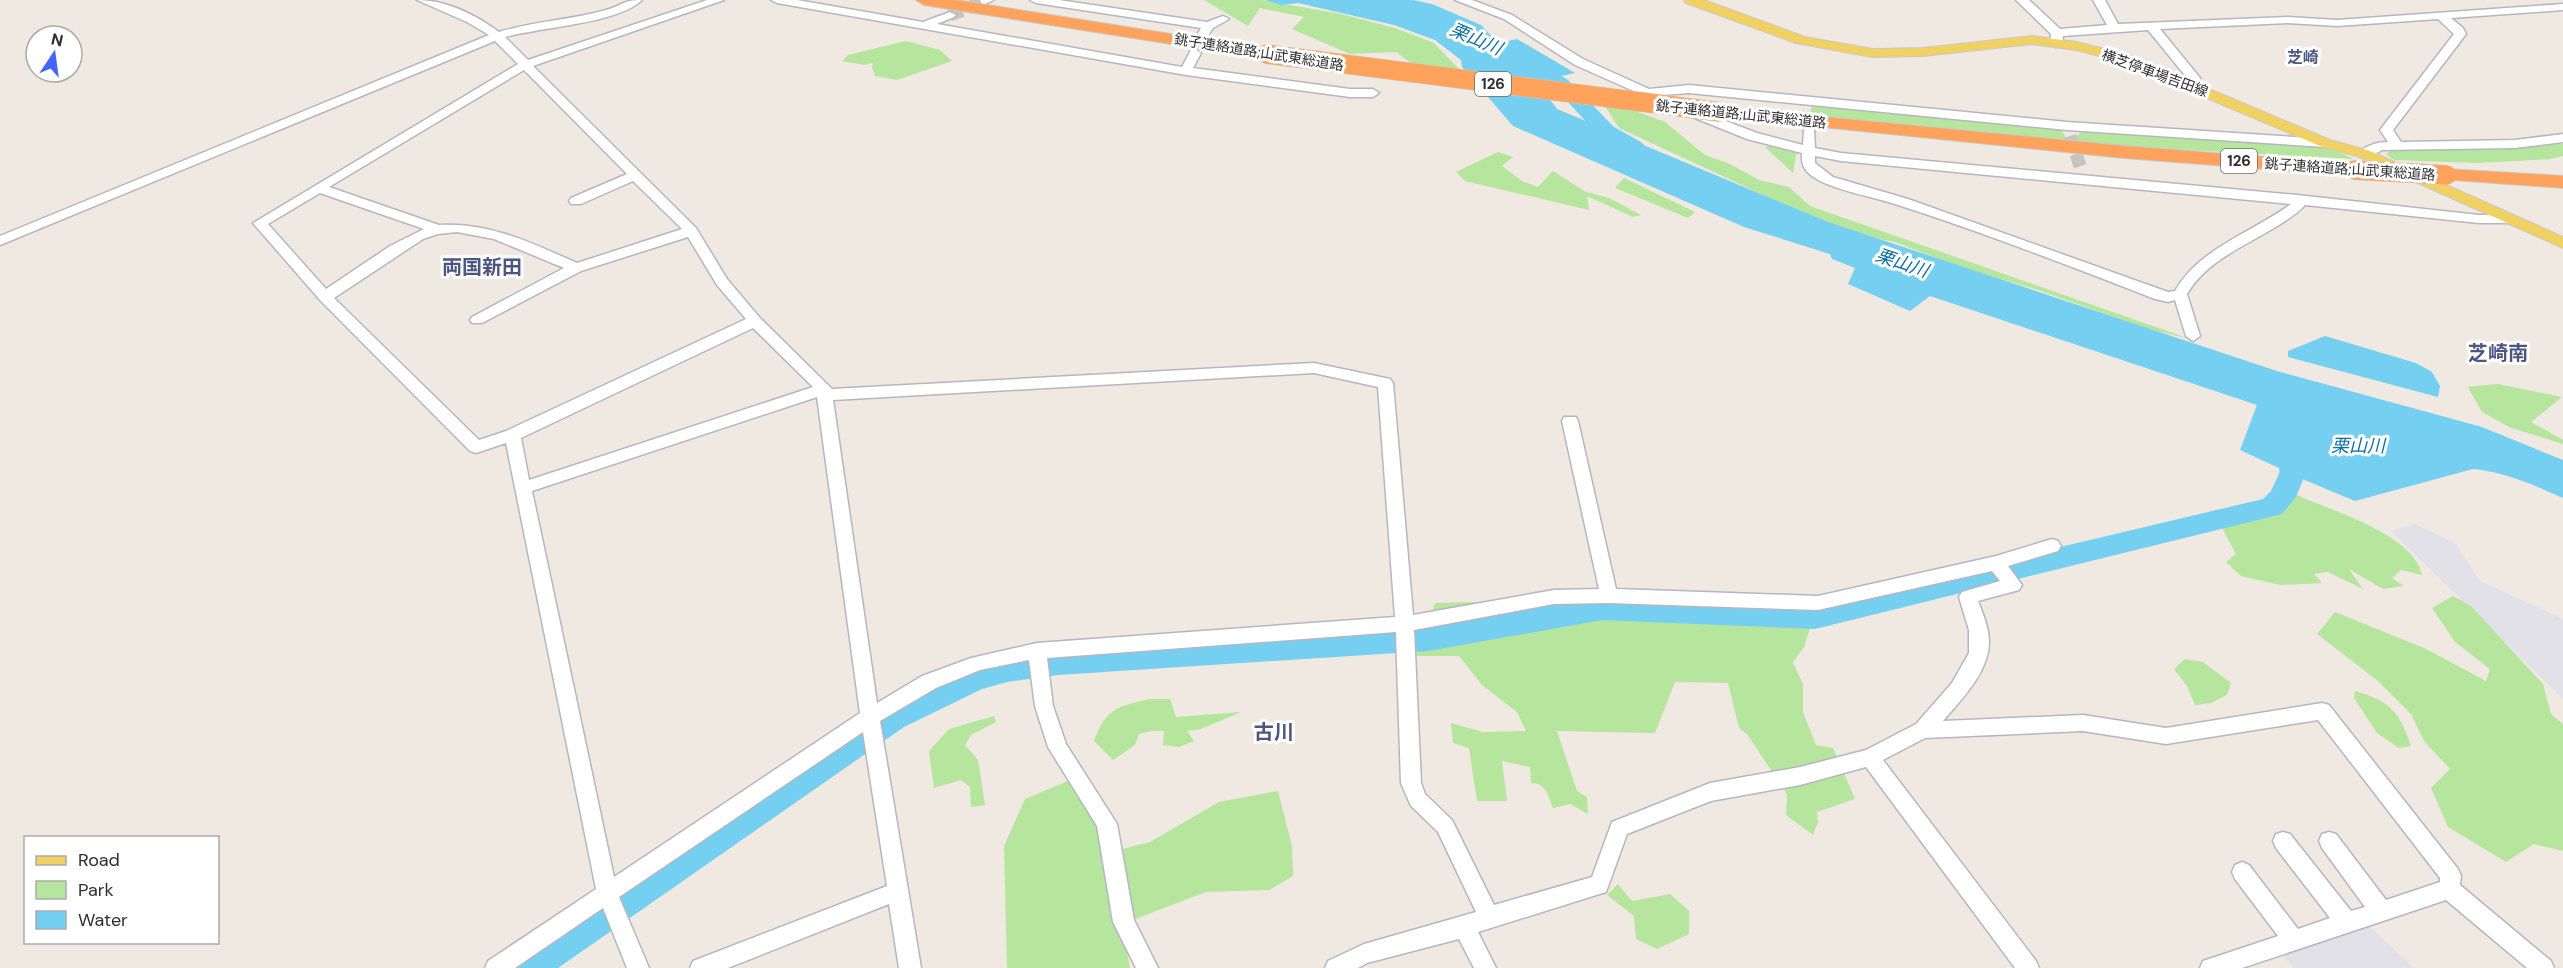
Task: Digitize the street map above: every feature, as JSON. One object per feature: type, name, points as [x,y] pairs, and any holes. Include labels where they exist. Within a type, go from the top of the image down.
[{"type":"highway","name":"銚子連絡道路;山武東総道路","points":[[924,0],[1266,54],[1720,112],[2124,152],[2360,162],[2447,175],[2563,182]]},
{"type":"main road","name":"横芝停車場吉田線","points":[[1691,0],[1801,40],[1863,52],[1923,52],[2056,38],[2124,58],[2196,87],[2325,143],[2360,162],[2508,219],[2563,243]]},
{"type":"street","points":[[423,0],[470,17],[497,36],[691,231],[722,282],[755,321],[825,392],[872,727],[910,968]]},
{"type":"street","points":[[0,241],[497,36],[524,28],[610,13],[636,0]]},
{"type":"street","points":[[718,0],[524,65],[260,223],[325,297],[471,445],[479,448],[512,435],[755,321]]},
{"type":"street","points":[[777,0],[1186,71],[1316,89],[1373,93]]},
{"type":"street","points":[[1036,0],[1205,32],[1223,19]]},
{"type":"street","points":[[1461,0],[1508,17],[1579,62],[1646,94],[1752,136],[1809,151],[1841,157],[2084,175],[2479,219],[2508,219]]},
{"type":"street","points":[[2022,0],[2056,38],[2114,27],[2288,20],[2337,23],[2563,7]]},
{"type":"street","points":[[2099,0],[2114,27]]},
{"type":"street","points":[[2447,0],[2462,14]]},
{"type":"street","points":[[923,26],[950,15]]},
{"type":"street","points":[[2396,144],[2386,130],[2460,34],[2459,30],[2441,16]]},
{"type":"street","points":[[2152,27],[2193,78],[2196,87]]},
{"type":"street","points":[[1186,71],[1195,53]]},
{"type":"street","points":[[1646,94],[1689,89],[1807,106],[2068,131],[2325,143]]},
{"type":"street","points":[[1809,133],[1808,164],[1816,173],[1828,180],[1903,202],[2043,251],[2160,296],[2180,294]]},
{"type":"street","points":[[2360,162],[2379,146],[2515,144],[2563,138]]},
{"type":"street","points":[[576,201],[635,175]]},
{"type":"street","points":[[318,188],[439,230]]},
{"type":"street","points":[[2193,336],[2180,294],[2185,284],[2203,264],[2276,221],[2298,205],[2297,199]]},
{"type":"street","points":[[325,297],[418,236],[452,228],[495,234],[576,268]]},
{"type":"street","points":[[477,320],[576,268],[691,231]]},
{"type":"street","points":[[523,488],[825,392],[1314,368],[1386,383],[1405,624],[1411,783],[1418,800],[1445,826],[1489,917]]},
{"type":"street","points":[[1570,422],[1609,596]]},
{"type":"street","points":[[512,435],[607,893],[638,968]]},
{"type":"street","points":[[496,968],[607,893],[872,727],[929,682],[978,663],[1037,651],[1405,624],[1554,597],[1609,596],[1818,603],[1996,563],[2052,546]]},
{"type":"street","points":[[1336,968],[1364,954],[1464,927],[1489,917],[1599,885],[1619,828],[1710,792],[1800,776],[1870,757],[1923,730],[1976,664],[1980,644],[1978,625],[1968,597],[2013,585],[1996,563]]},
{"type":"street","points":[[1037,651],[1044,705],[1058,747],[1107,824],[1124,922],[1147,968]]},
{"type":"street","points":[[1923,730],[2083,723],[2166,736],[2322,711],[2451,876],[2449,889]]},
{"type":"street","points":[[1870,757],[2028,968]]},
{"type":"street","points":[[2283,841],[2347,923]]},
{"type":"street","points":[[2329,841],[2381,911]]},
{"type":"street","points":[[2242,872],[2294,940]]},
{"type":"street","points":[[2211,968],[2449,889]]},
{"type":"street","points":[[2449,889],[2542,968]]},
{"type":"street","points":[[701,968],[898,891]]},
{"type":"street","points":[[1464,927],[1485,968]]},
{"type":"shaded area","points":[[2415,524],[2455,543],[2480,581],[2563,619],[2563,699],[2391,531]]},
{"type":"shaded area","points":[[2367,924],[2414,968],[2294,968],[2282,955]]},
{"type":"green space","points":[[1204,0],[1262,0],[1341,14],[1395,28],[1434,43],[1460,70],[1411,63],[1396,52],[1350,54],[1292,29],[1304,17],[1260,8],[1248,26]]},
{"type":"green space","points":[[906,41],[940,50],[952,61],[897,80],[875,76],[873,63],[864,65],[842,61],[848,55]]},
{"type":"green space","points":[[1819,104],[2049,127],[2062,131],[2067,140],[1812,116],[1811,108]]},
{"type":"green space","points":[[1605,106],[1622,106],[1665,122],[1705,155],[1730,164],[1759,180],[1789,187],[1810,206],[2190,339],[2148,329],[2038,290],[1960,267],[1895,242],[1858,235],[1804,214],[1619,128]]},
{"type":"green space","points":[[2094,130],[2326,146],[2354,159],[2078,142],[2076,137],[2080,133]]},
{"type":"green space","points":[[1768,143],[1797,149],[1793,173],[1766,148]]},
{"type":"green space","points":[[2563,144],[2563,156],[2550,159],[2476,163],[2394,160],[2386,154],[2395,149],[2461,149]]},
{"type":"green space","points":[[1498,152],[1513,157],[1502,166],[1522,181],[1538,187],[1553,171],[1586,192],[1609,198],[1641,215],[1633,217],[1587,196],[1589,210],[1465,181],[1456,172]]},
{"type":"green space","points":[[1624,178],[1695,212],[1688,218],[1615,188]]},
{"type":"green space","points":[[2498,384],[2562,397],[2531,422],[2563,440],[2563,444],[2509,427],[2482,412],[2468,387]]},
{"type":"green space","points":[[2294,494],[2368,525],[2387,536],[2404,547],[2416,560],[2422,575],[2401,570],[2392,578],[2404,586],[2383,589],[2349,569],[2363,589],[2328,572],[2314,574],[2322,583],[2280,585],[2241,576],[2226,562],[2236,554],[2222,528],[2271,512]]},
{"type":"green space","points":[[2453,596],[2471,606],[2543,684],[2551,714],[2563,724],[2563,851],[2534,844],[2506,862],[2448,827],[2431,788],[2450,769],[2424,741],[2411,714],[2378,681],[2317,634],[2335,612],[2426,649],[2486,681],[2490,669],[2455,642],[2432,608]]},
{"type":"green space","points":[[1605,599],[1750,616],[1810,628],[1804,647],[1793,662],[1803,684],[1803,712],[1816,745],[1833,748],[1855,799],[1817,812],[1818,822],[1813,835],[1786,815],[1787,794],[1747,734],[1739,728],[1728,683],[1675,682],[1655,733],[1557,731],[1577,791],[1587,797],[1588,814],[1570,804],[1553,808],[1543,787],[1531,783],[1530,767],[1502,761],[1507,801],[1477,801],[1469,748],[1453,743],[1451,723],[1483,732],[1526,731],[1517,712],[1482,685],[1459,656],[1416,656],[1435,603]]},
{"type":"green space","points":[[2185,659],[2203,662],[2231,683],[2227,695],[2211,703],[2195,705],[2187,686],[2174,669]]},
{"type":"green space","points":[[2355,691],[2377,699],[2392,710],[2403,724],[2411,746],[2399,748],[2377,733],[2354,698]]},
{"type":"green space","points":[[1149,699],[1170,699],[1176,717],[1241,712],[1201,729],[1187,731],[1194,741],[1179,747],[1163,745],[1164,731],[1139,734],[1135,745],[1113,760],[1094,741],[1098,730],[1108,716],[1120,707]]},
{"type":"green space","points":[[994,716],[996,722],[971,735],[965,745],[978,760],[985,805],[971,807],[970,787],[961,780],[934,788],[929,751],[949,729]]},
{"type":"green space","points":[[1082,775],[1123,849],[1150,842],[1219,802],[1278,791],[1292,846],[1293,876],[1269,890],[1206,892],[1130,921],[1122,929],[1130,968],[1007,968],[1004,846],[1025,799]]},
{"type":"green space","points":[[1618,884],[1632,901],[1670,894],[1689,911],[1689,934],[1657,949],[1636,939],[1634,916],[1607,895]]},
{"type":"water","name":"栗山川","points":[[1265,0],[1413,0],[1432,4],[1481,25],[1498,43],[1517,39],[1575,73],[1547,79],[1542,89],[1557,109],[1828,222],[2277,371],[2482,427],[2563,460],[2563,498],[2508,476],[2473,469],[2355,501],[2300,478],[2295,484],[2280,477],[2279,468],[2240,450],[2257,405],[1930,296],[1910,311],[1848,284],[1855,268],[1832,259],[1830,254],[1744,227],[1513,126],[1462,67],[1461,60],[1435,40],[1394,25],[1298,3],[1282,5]]},
{"type":"water","points":[[2325,336],[2416,363],[2432,372],[2440,386],[2438,397],[2288,357],[2288,351]]},
{"type":"waterway","name":"栗山川","points":[[1520,59],[1561,84],[1607,131],[1634,146]]},
{"type":"waterway","points":[[528,968],[893,718],[974,679],[1007,669],[1058,663],[1428,639],[1602,608],[1815,617],[2272,507],[2282,497],[2303,448]]},
{"type":"tunnel","points":[[950,15],[985,1]]},
{"type":"tunnel","points":[[1807,111],[1809,133]]},
{"type":"tunnel","points":[[2070,136],[2081,169]]},
{"type":"district","name":"芝崎","points":[[2303,57]]},
{"type":"district","name":"両国新田","points":[[482,267]]},
{"type":"district","name":"芝崎南","points":[[2498,353]]},
{"type":"district","name":"古川","points":[[1274,732]]}]
